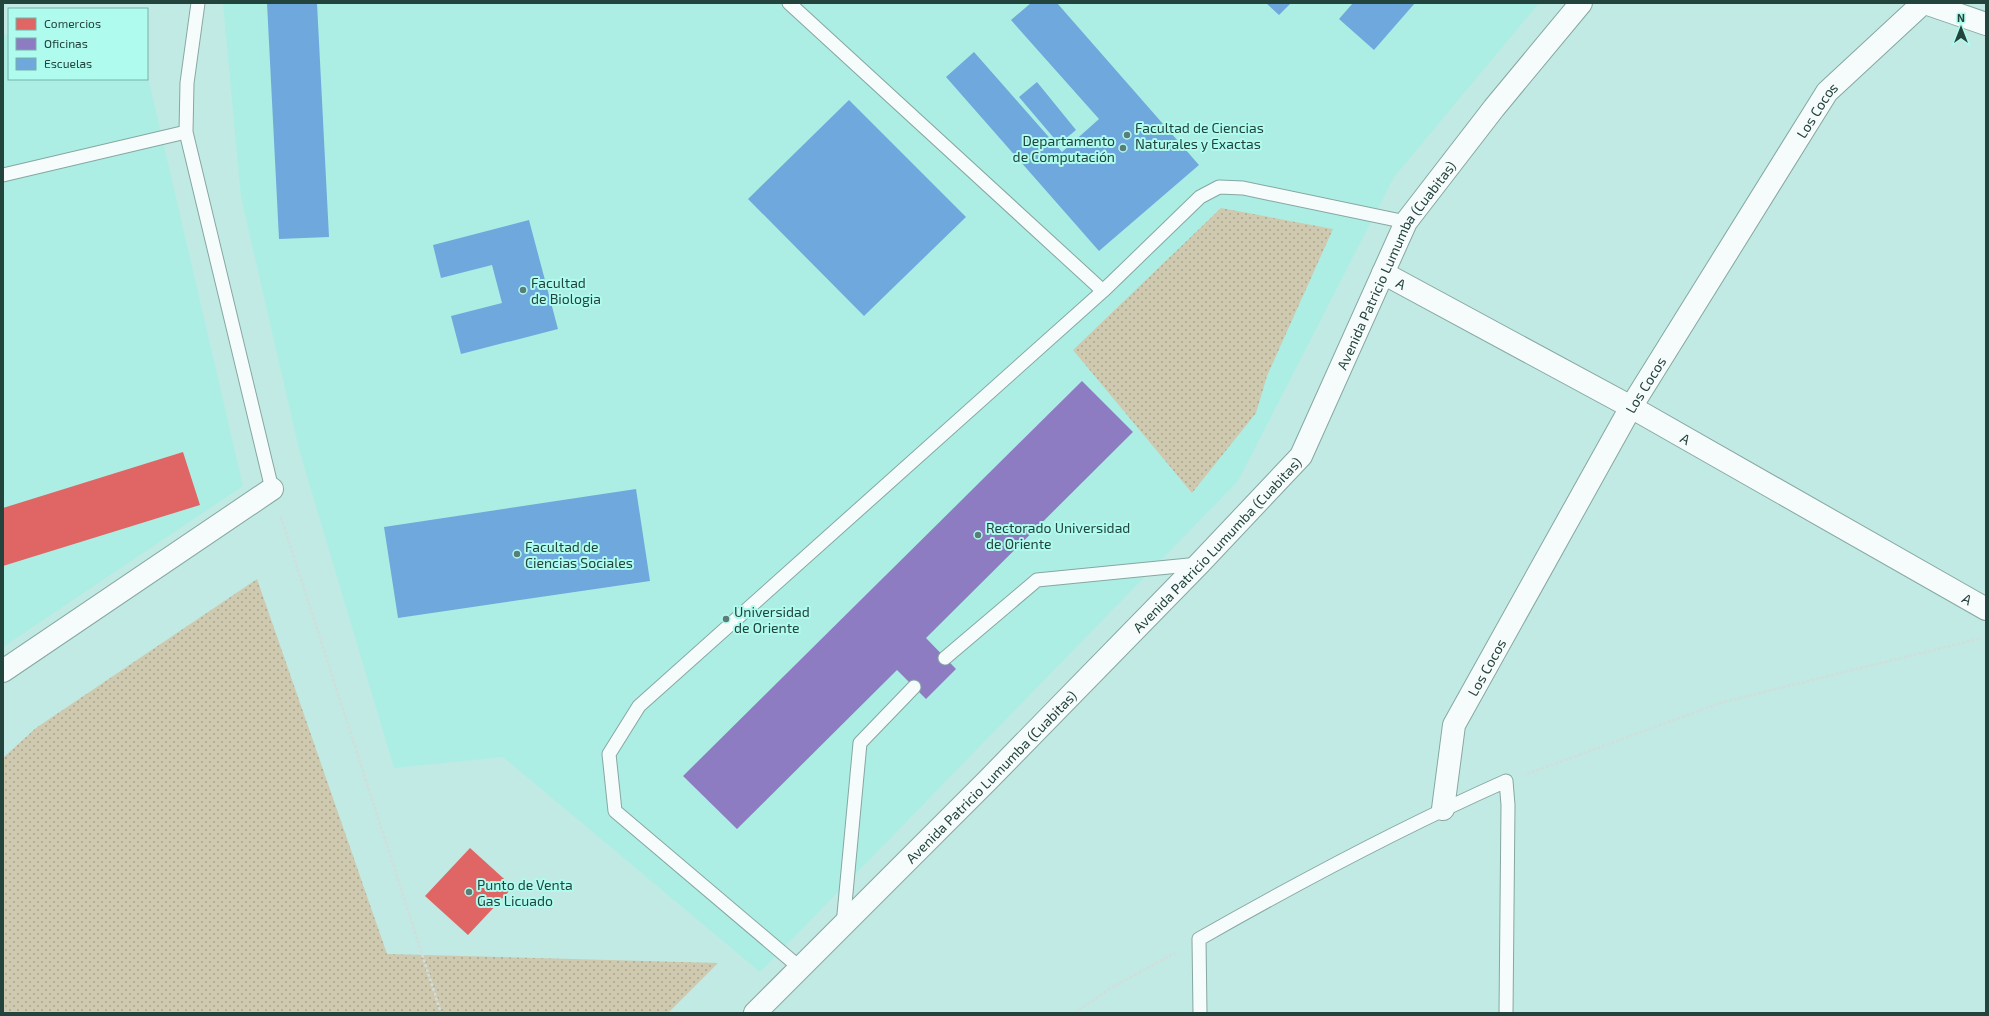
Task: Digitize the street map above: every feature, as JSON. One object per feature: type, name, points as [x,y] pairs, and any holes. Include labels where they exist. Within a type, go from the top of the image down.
[{"type":"street","name":"Avenida Patricio Lumumba (Cuabitas)","points":[[755,1013],[799,967],[988,780],[1199,564],[1300,456],[1406,222],[1494,108],[1581,3]]},
{"type":"street","points":[[1924,3],[1986,24]]},
{"type":"street","name":"Los Cocos","points":[[1443,809],[1454,725],[1631,407],[1827,92],[1924,3]]},
{"type":"street","name":"A","points":[[1383,273],[1631,407],[1986,609]]},
{"type":"street","points":[[3,671],[272,489]]},
{"type":"lane","points":[[198,3],[187,83],[186,132],[272,489]]},
{"type":"lane","points":[[789,3],[1103,291]]},
{"type":"lane","points":[[3,175],[186,132]]},
{"type":"lane","points":[[799,967],[615,811],[609,754],[640,706],[1103,291],[1200,196],[1219,187],[1243,188],[1406,222]]},
{"type":"lane","points":[[944,658],[1037,580],[1199,564]]},
{"type":"lane","points":[[843,925],[860,743],[914,687]]},
{"type":"lane","points":[[1200,1013],[1199,939],[1304,880],[1443,809],[1506,781],[1508,806],[1506,1013]]},
{"type":"path","points":[[272,489],[441,1013]]},
{"type":"path","points":[[1506,781],[1720,704],[1986,637]]},
{"type":"path","points":[[1075,1013],[1111,988],[1199,939]]},
{"type":"shaded area","name":"Universidad de Oriente","points":[[223,3],[1539,3],[1394,177],[1238,481],[760,972],[503,757],[394,768],[299,449],[241,197]]},
{"type":"shaded area","points":[[3,35],[8,35],[8,80],[148,80],[148,77],[243,486],[3,647]]},
{"type":"shaded area","points":[[1221,208],[1333,229],[1267,376],[1256,413],[1192,493],[1073,350]]},
{"type":"shaded area","points":[[257,579],[387,954],[718,963],[668,1013],[3,1013],[3,758],[36,728]]},
{"type":"building: Comercios","points":[[183,452],[200,505],[3,566],[3,508]]},
{"type":"building: Comercios","name":"Punto de Venta Gas Licuado","points":[[470,848],[513,887],[468,935],[425,896]]},
{"type":"building: Oficinas","name":"Rectorado Universidad de Oriente","points":[[1082,381],[1133,432],[926,638],[956,669],[926,699],[897,670],[737,829],[683,776]]},
{"type":"building: Escuelas","points":[[267,3],[317,3],[329,237],[279,239]]},
{"type":"building: Escuelas","name":"Facultad de Ciencias Naturales y Exactas","points":[[1031,3],[1057,3],[1199,165],[1099,251],[946,77],[974,52],[1062,152],[1099,119],[1011,20]]},
{"type":"building: Escuelas","points":[[1266,3],[1291,3],[1279,15]]},
{"type":"building: Escuelas","points":[[1353,3],[1415,3],[1374,50],[1339,19]]},
{"type":"building: Escuelas","points":[[1037,82],[1076,130],[1059,144],[1019,97]]},
{"type":"building: Escuelas","points":[[849,100],[966,217],[864,316],[748,199]]},
{"type":"building: Escuelas","name":"Facultad de Biologia","points":[[529,220],[558,329],[461,354],[451,316],[502,303],[492,265],[441,278],[433,245]]},
{"type":"building: Escuelas","name":"Facultad de Ciencias Sociales","points":[[636,489],[650,581],[398,618],[384,527]]},
{"type":"place","name":"Facultad de Ciencias Naturales y Exactas","points":[[1127,135]]},
{"type":"place","name":"Departamento de Computación","points":[[1123,148]]},
{"type":"place","name":"Facultad de Biologia","points":[[523,290]]},
{"type":"place","name":"Rectorado Universidad de Oriente","points":[[978,535]]},
{"type":"place","name":"Facultad de Ciencias Sociales","points":[[517,554]]},
{"type":"place","name":"Universidad de Oriente","points":[[726,619]]},
{"type":"place","name":"Punto de Venta Gas Licuado","points":[[469,892]]}]
